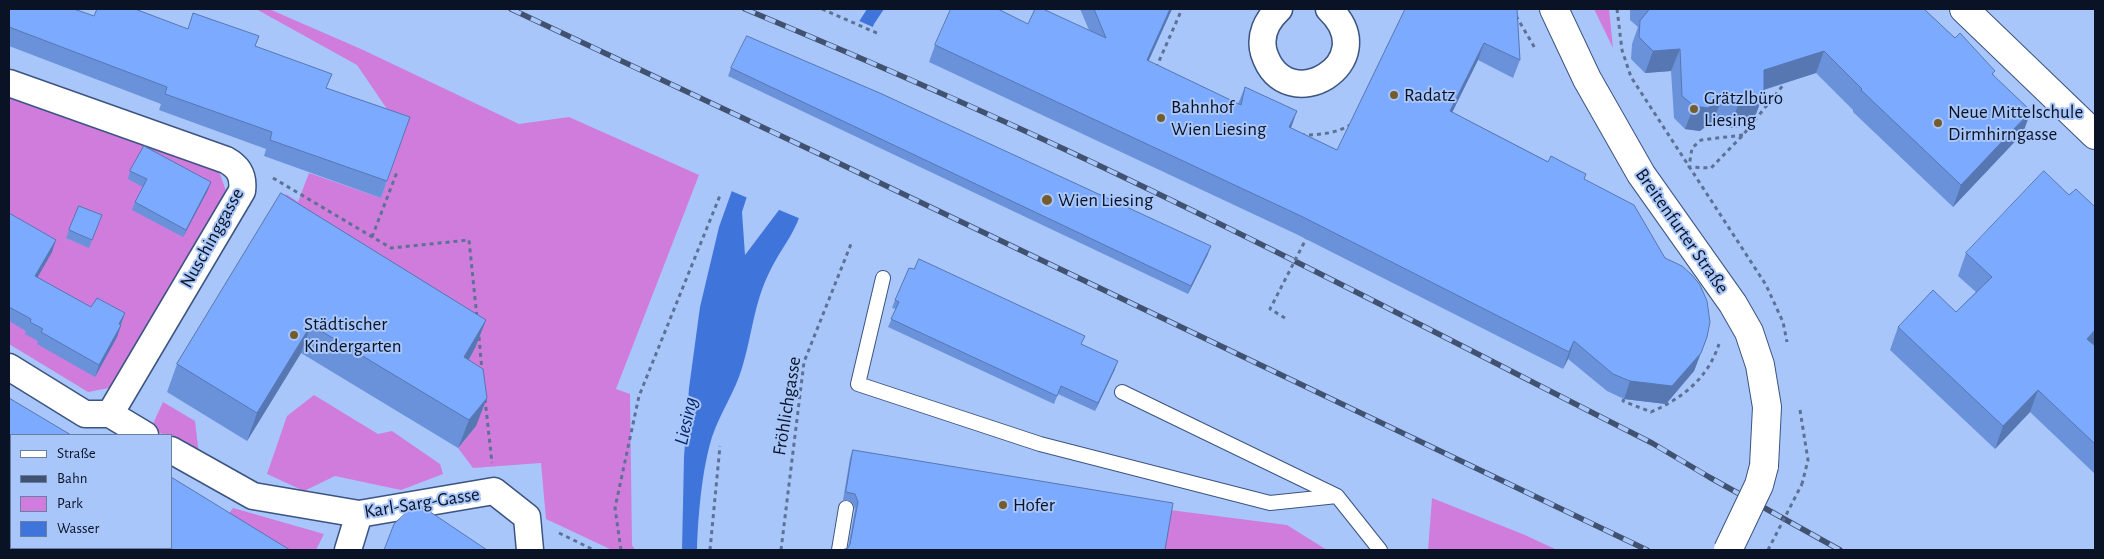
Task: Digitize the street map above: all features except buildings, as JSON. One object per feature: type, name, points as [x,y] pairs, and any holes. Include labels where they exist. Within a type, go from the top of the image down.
[{"type":"main road","name":"Breitenfurter Straße","points":[[1554,9],[1587,79],[1641,174],[1733,304],[1750,332],[1760,365],[1767,406],[1764,466],[1759,485],[1728,550]]},
{"type":"main road","points":[[1964,9],[2095,135]]},
{"type":"street","points":[[1267,18],[1263,48],[1269,64],[1274,71],[1288,81],[1304,84],[1322,80],[1336,69],[1345,53],[1346,44],[1341,14]]},
{"type":"street","name":"Nuschinggasse","points":[[9,83],[226,160],[241,172],[244,182],[242,191],[110,414]]},
{"type":"street","points":[[9,367],[85,414],[110,414],[143,434]]},
{"type":"street","name":"Karl-Sarg-Gasse","points":[[172,451],[253,496],[359,514],[494,491],[527,517],[530,550]]},
{"type":"street","points":[[348,550],[359,514]]},
{"type":"lane","points":[[883,278],[858,384],[1040,444],[1270,503],[1337,496]]},
{"type":"lane","points":[[1122,392],[1337,496],[1380,550]]},
{"type":"lane","points":[[838,550],[846,508]]},
{"type":"path","points":[[822,9],[879,34]]},
{"type":"path","points":[[1154,72],[1182,9]]},
{"type":"path","points":[[1743,136],[1701,140],[1692,148],[1689,167],[1712,168],[1743,136],[1784,84]]},
{"type":"path","points":[[1296,135],[1319,135],[1341,130],[1353,124]]},
{"type":"path","points":[[241,172],[274,179],[390,248],[469,240],[477,319]]},
{"type":"path","points":[[372,237],[397,172]]},
{"type":"path","points":[[621,550],[616,508],[639,396],[721,193]]},
{"type":"path","points":[[1285,318],[1270,309],[1311,230]]},
{"type":"path","name":"Fröhlichgasse","points":[[780,550],[804,362],[851,244]]},
{"type":"path","points":[[478,328],[483,378]]},
{"type":"path","points":[[1624,399],[1623,401],[1650,412],[1665,406],[1685,393],[1700,379],[1716,355],[1720,343]]},
{"type":"path","points":[[485,398],[494,491]]},
{"type":"path","points":[[710,550],[720,446]]},
{"type":"path","points":[[1768,550],[1802,484]]},
{"type":"green space","points":[[256,9],[269,9],[361,49],[519,124],[569,117],[699,175],[616,389],[630,394],[632,545],[635,550],[612,550],[546,519],[541,463],[473,468],[458,448],[476,426],[454,385],[475,348],[271,221],[286,194],[298,202],[309,173],[381,198],[404,134],[357,65]]},
{"type":"green space","points":[[1594,9],[1609,9],[1613,48]]},
{"type":"green space","points":[[9,98],[219,171],[226,191],[109,388],[88,392],[9,344]]},
{"type":"green space","points":[[314,395],[378,434],[392,431],[440,464],[443,474],[401,490],[335,476],[304,491],[267,474],[287,416]]},
{"type":"green space","points":[[163,402],[195,421],[199,455],[172,440],[172,434],[162,434],[151,428]]},
{"type":"green space","points":[[1432,498],[1525,535],[1557,550],[1428,550]]},
{"type":"green space","points":[[233,508],[324,534],[316,550],[264,550],[219,526]]},
{"type":"green space","points":[[1170,510],[1287,525],[1327,550],[1164,550]]},
{"type":"water","points":[[820,9],[836,9],[805,47],[756,168],[742,212],[745,255],[779,210],[853,31],[867,9],[884,9],[874,24],[797,223],[772,266],[764,284],[739,377],[712,437],[701,493],[697,550],[682,550],[684,457],[689,388],[700,307],[719,227],[766,95]]},
{"type":"pier","points":[[816,9],[837,11],[808,49],[798,67],[748,198],[729,190],[764,94],[793,40]]},
{"type":"pier","points":[[857,20],[875,28],[801,219],[777,209],[850,30]]},
{"type":"railway","points":[[511,9],[828,158],[1647,550]]},
{"type":"railway","points":[[745,9],[985,113],[1212,220],[1652,443],[1840,550]]},
{"type":"place","name":"Radatz","points":[[1394,95]]},
{"type":"place","name":"Grätzlbüro Liesing","points":[[1694,109]]},
{"type":"place","name":"Bahnhof Wien Liesing","points":[[1161,118]]},
{"type":"place","name":"Neue Mittelschule Dirmhirngasse","points":[[1938,123]]},
{"type":"place","name":"Wien Liesing","points":[[1047,200]]},
{"type":"place","name":"Städtischer Kindergarten","points":[[294,335]]},
{"type":"place","name":"Hofer","points":[[1003,505]]},
{"type":"water label","name":"Liesing","points":[[686,421]]}]
